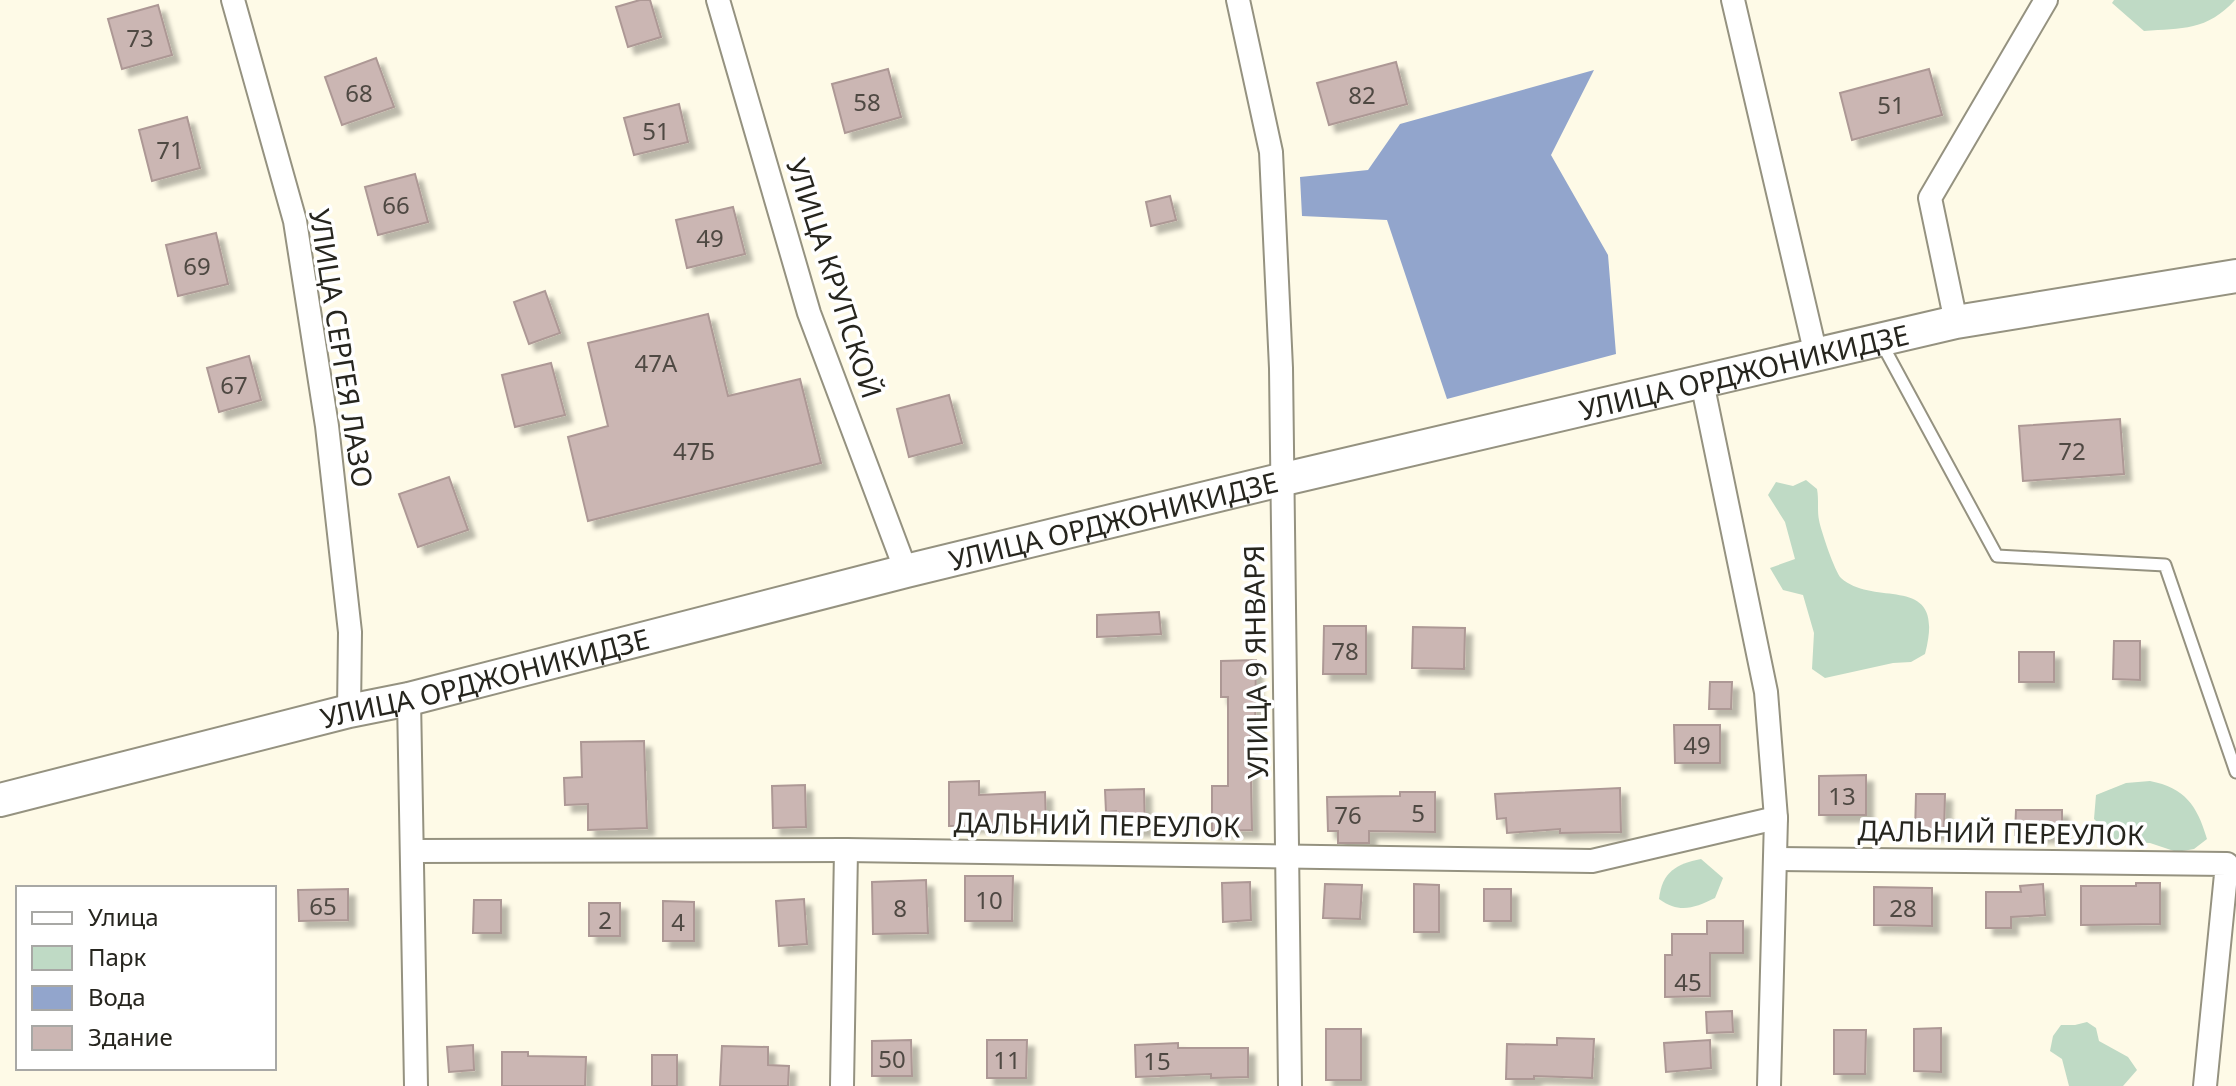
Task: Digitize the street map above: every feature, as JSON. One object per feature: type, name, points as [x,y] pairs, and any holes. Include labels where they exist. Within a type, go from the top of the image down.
[{"type":"main road","name":"УЛИЦА ОРДЖОНИКИДЗЕ","points":[[0,800],[906,571],[1280,480],[1956,322],[2236,276]]},
{"type":"street","name":"УЛИЦА СЕРГЕЯ ЛАЗО","points":[[233,0],[295,221],[327,426],[350,632],[349,711]]},
{"type":"street","name":"УЛИЦА КРУПСКОЙ","points":[[718,0],[809,313],[906,571]]},
{"type":"street","name":"УЛИЦА 9 ЯНВАРЯ","points":[[1238,0],[1271,152],[1281,368],[1280,480],[1289,858],[1290,1086]]},
{"type":"street","points":[[1733,0],[1816,355]]},
{"type":"street","points":[[1956,322],[1930,198],[2046,0]]},
{"type":"street","points":[[1702,382],[1766,692],[1776,818],[1769,1086]]},
{"type":"street","points":[[409,699],[416,1086]]},
{"type":"street","name":"ДАЛЬНИЙ ПЕРЕУЛОК","points":[[412,851],[846,850],[1592,861],[1776,818]]},
{"type":"street","points":[[842,1086],[846,850]]},
{"type":"street","name":"ДАЛЬНИЙ ПЕРЕУЛОК","points":[[1775,859],[2227,864],[2205,1086]]},
{"type":"lane","points":[[1880,340],[1997,556],[2165,565],[2236,772]]},
{"type":"green space","points":[[2114,0],[2235,0],[2204,23],[2144,31],[2112,3]]},
{"type":"green space","points":[[1806,480],[1817,489],[1820,525],[1838,574],[1856,587],[1917,601],[1926,611],[1929,628],[1925,654],[1911,662],[1825,678],[1812,669],[1814,633],[1803,595],[1783,590],[1770,568],[1795,559],[1785,522],[1768,495],[1776,482],[1793,486]]},
{"type":"green space","points":[[2150,781],[2172,788],[2188,800],[2199,817],[2207,839],[2194,849],[2177,852],[2150,843],[2118,842],[2094,819],[2096,795],[2126,783]]},
{"type":"green space","points":[[1701,859],[1723,878],[1715,898],[1687,908],[1674,907],[1659,899],[1663,882],[1672,871]]},
{"type":"green space","points":[[2087,1022],[2096,1028],[2099,1041],[2128,1057],[2137,1070],[2123,1086],[2069,1086],[2062,1059],[2050,1051],[2053,1036],[2061,1025]]},
{"type":"water","points":[[1594,70],[1551,155],[1608,255],[1616,354],[1447,399],[1387,220],[1302,216],[1300,177],[1368,170],[1400,124]]},
{"type":"building","points":[[650,0],[661,37],[628,47],[616,7]]},
{"type":"building","points":[[158,5],[172,55],[122,69],[108,19]]},
{"type":"building","points":[[376,58],[394,107],[342,125],[325,77]]},
{"type":"building","points":[[1396,62],[1407,104],[1329,125],[1317,83]]},
{"type":"building","points":[[888,69],[901,117],[845,133],[832,84]]},
{"type":"building","points":[[1929,69],[1942,115],[1852,140],[1840,93]]},
{"type":"building","points":[[679,104],[688,142],[634,155],[624,118]]},
{"type":"building","points":[[187,117],[200,168],[152,181],[139,130]]},
{"type":"building","points":[[415,174],[428,222],[378,235],[365,187]]},
{"type":"building","points":[[1170,196],[1176,220],[1151,226],[1146,202]]},
{"type":"building","points":[[733,207],[745,254],[687,268],[676,220]]},
{"type":"building","points":[[216,233],[228,284],[178,296],[166,245]]},
{"type":"building","points":[[545,291],[560,333],[529,344],[514,302]]},
{"type":"building","points":[[708,314],[728,396],[800,379],[821,463],[588,521],[568,437],[608,426],[588,343]]},
{"type":"building","points":[[249,356],[261,400],[219,412],[207,368]]},
{"type":"building","points":[[551,363],[565,415],[515,427],[502,375]]},
{"type":"building","points":[[949,395],[962,443],[909,457],[897,409]]},
{"type":"building","points":[[2120,419],[2124,474],[2023,481],[2019,426]]},
{"type":"building","points":[[449,477],[468,530],[418,547],[399,494]]},
{"type":"building","points":[[1159,612],[1161,634],[1097,637],[1097,615]]},
{"type":"building","points":[[1324,626],[1366,626],[1366,674],[1323,674]]},
{"type":"building","points":[[1413,627],[1465,628],[1464,669],[1412,668]]},
{"type":"building","points":[[2114,641],[2140,641],[2140,680],[2113,679]]},
{"type":"building","points":[[2019,652],[2054,652],[2054,682],[2019,682]]},
{"type":"building","points":[[1256,660],[1255,730],[1250,729],[1252,830],[1212,831],[1212,786],[1228,786],[1228,697],[1221,697],[1221,661]]},
{"type":"building","points":[[1710,682],[1732,682],[1731,709],[1709,709]]},
{"type":"building","points":[[1674,725],[1720,725],[1720,763],[1675,763]]},
{"type":"building","points":[[644,741],[647,828],[588,830],[588,804],[565,805],[564,778],[582,777],[581,742]]},
{"type":"building","points":[[1866,775],[1866,815],[1819,815],[1819,776]]},
{"type":"building","points":[[979,781],[979,795],[1045,792],[1046,824],[949,826],[949,782]]},
{"type":"building","points":[[805,785],[806,827],[773,828],[772,786]]},
{"type":"building","points":[[1620,788],[1621,832],[1560,833],[1560,829],[1507,833],[1506,818],[1497,819],[1495,794]]},
{"type":"building","points":[[1144,789],[1145,829],[1117,829],[1116,811],[1106,812],[1105,790]]},
{"type":"building","points":[[1400,792],[1435,792],[1435,832],[1369,831],[1369,843],[1338,843],[1338,831],[1328,831],[1327,797],[1400,796]]},
{"type":"building","points":[[1916,794],[1945,794],[1944,833],[1915,833]]},
{"type":"building","points":[[2016,810],[2062,810],[2062,836],[2015,835]]},
{"type":"building","points":[[965,876],[1013,876],[1012,921],[965,921]]},
{"type":"building","points":[[926,880],[928,933],[873,934],[872,882]]},
{"type":"building","points":[[1250,882],[1251,920],[1223,922],[1222,883]]},
{"type":"building","points":[[2136,883],[2160,883],[2160,924],[2081,925],[2081,886],[2136,886]]},
{"type":"building","points":[[1325,884],[1362,885],[1360,919],[1323,918]]},
{"type":"building","points":[[1414,884],[1439,885],[1439,932],[1414,932]]},
{"type":"building","points":[[2043,884],[2045,915],[2011,917],[2011,928],[1986,928],[1986,892],[2021,892],[2020,886]]},
{"type":"building","points":[[1874,887],[1932,888],[1932,926],[1874,925]]},
{"type":"building","points":[[348,889],[348,920],[299,921],[298,890]]},
{"type":"building","points":[[1484,889],[1511,889],[1511,921],[1484,921]]},
{"type":"building","points":[[804,899],[807,944],[779,946],[776,901]]},
{"type":"building","points":[[474,900],[501,900],[501,933],[473,933]]},
{"type":"building","points":[[663,901],[694,902],[694,941],[663,941]]},
{"type":"building","points":[[589,903],[620,903],[620,936],[589,936]]},
{"type":"building","points":[[1707,921],[1743,921],[1743,953],[1710,953],[1710,996],[1665,997],[1665,955],[1672,955],[1672,934],[1707,934]]},
{"type":"building","points":[[1732,1011],[1733,1032],[1707,1033],[1706,1012]]},
{"type":"building","points":[[1941,1028],[1941,1072],[1914,1071],[1914,1029]]},
{"type":"building","points":[[1326,1029],[1361,1029],[1361,1080],[1326,1080]]},
{"type":"building","points":[[1834,1030],[1866,1030],[1865,1074],[1834,1074]]},
{"type":"building","points":[[1557,1038],[1594,1039],[1592,1078],[1534,1076],[1534,1079],[1506,1079],[1507,1044],[1557,1045]]},
{"type":"building","points":[[911,1040],[912,1076],[872,1076],[872,1041]]},
{"type":"building","points":[[987,1040],[1027,1040],[1026,1078],[987,1078]]},
{"type":"building","points":[[1710,1040],[1711,1068],[1666,1072],[1664,1043]]},
{"type":"building","points":[[1178,1043],[1178,1048],[1248,1048],[1248,1077],[1211,1078],[1211,1074],[1136,1077],[1135,1045]]},
{"type":"building","points":[[473,1045],[474,1070],[449,1072],[447,1047]]},
{"type":"building","points":[[722,1046],[768,1047],[768,1065],[789,1066],[788,1086],[720,1086]]},
{"type":"building","points":[[502,1052],[528,1052],[528,1056],[586,1057],[585,1086],[502,1086]]},
{"type":"building","points":[[652,1055],[677,1055],[677,1086],[652,1086]]}]
